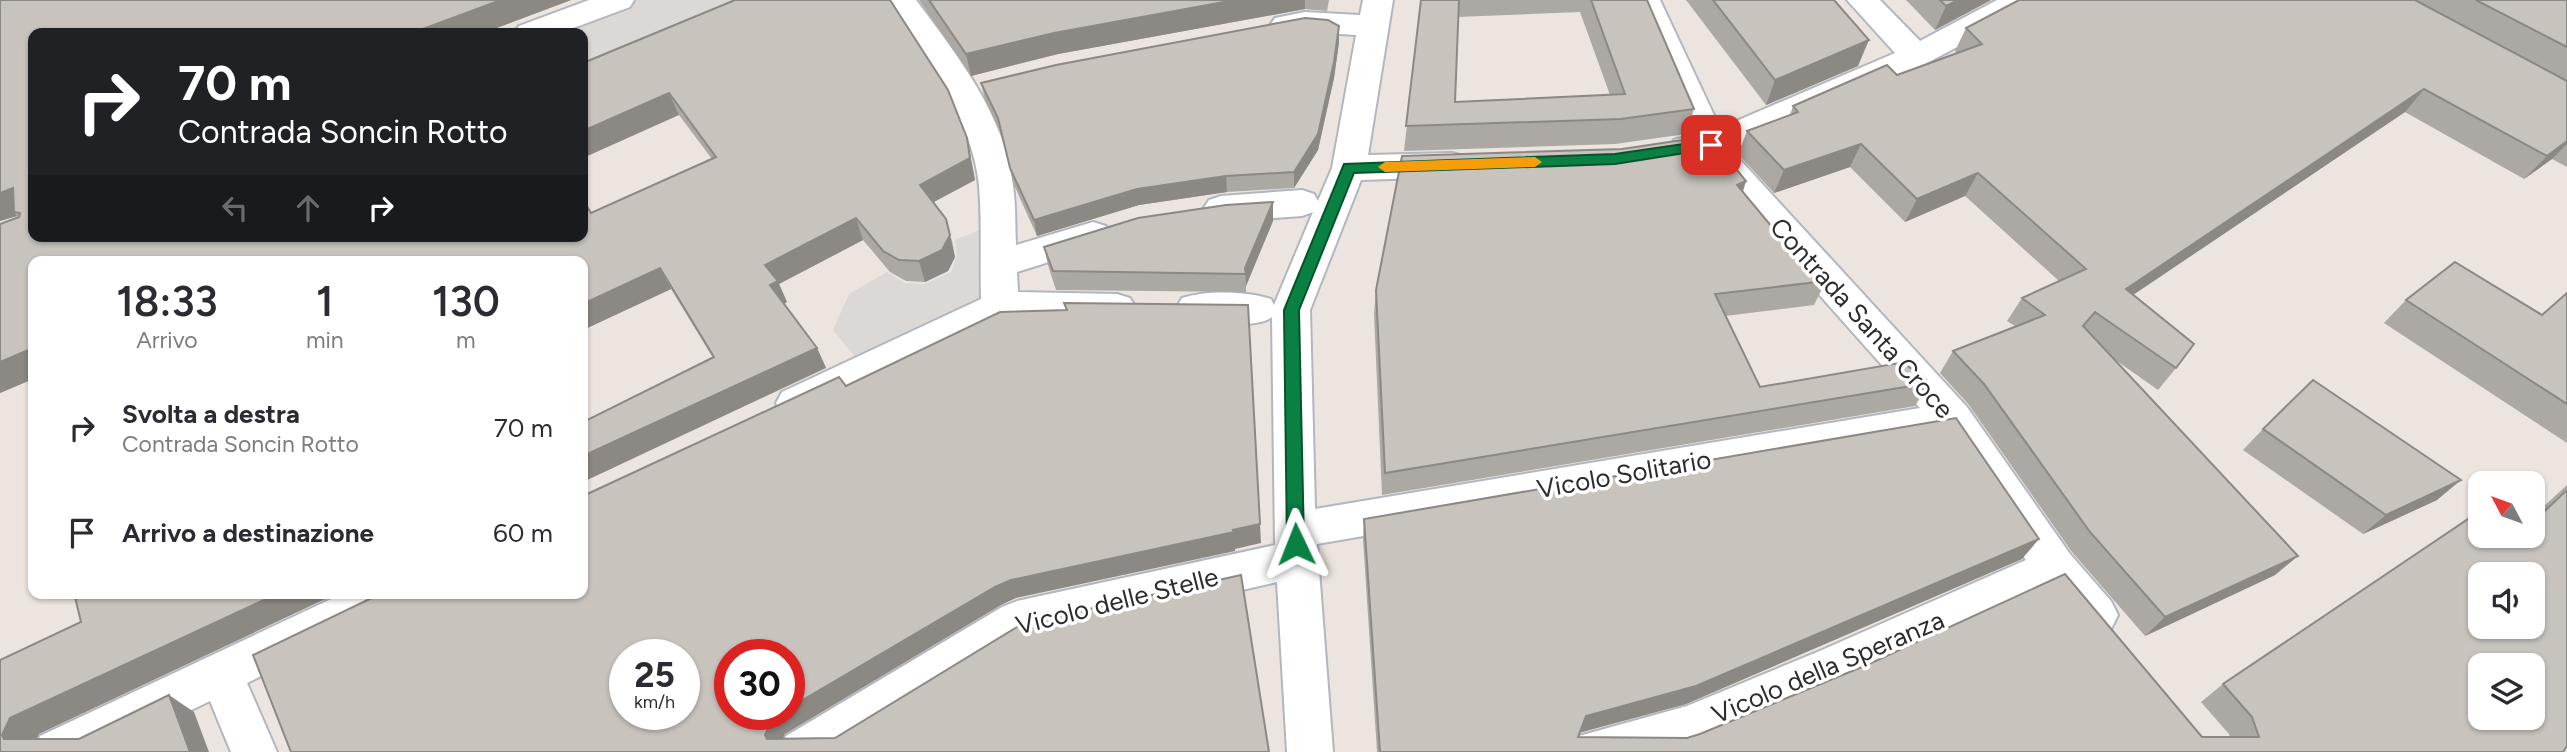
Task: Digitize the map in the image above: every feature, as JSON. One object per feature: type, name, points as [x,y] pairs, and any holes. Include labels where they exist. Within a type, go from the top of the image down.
[{"type":"street","points":[[543,28],[619,0]]},
{"type":"street","points":[[901,0],[974,89],[996,184],[1000,306]]},
{"type":"street","name":"Contrada Santa Croce","points":[[1645,0],[1711,145],[1723,164],[1953,418],[2055,567],[2116,639]]},
{"type":"street","points":[[1861,0],[1916,56]]},
{"type":"street","points":[[1656,153],[1711,145],[1916,56],[2021,0]]},
{"type":"street","points":[[1256,30],[1376,13],[1349,168],[1291,310],[1296,544],[1310,752]]},
{"type":"street","points":[[1349,168],[1479,164]]},
{"type":"street","points":[[1189,214],[1227,208],[1302,204]]},
{"type":"street","points":[[999,264],[1127,225]]},
{"type":"street","points":[[767,416],[1000,306],[1258,309]]},
{"type":"street","name":"Vicolo Solitario","points":[[1296,544],[1953,418]]},
{"type":"street","name":"Vicolo delle Stelle","points":[[802,752],[1017,621],[1296,544]]},
{"type":"street","name":"Vicolo della Speranza","points":[[1595,752],[1689,727],[1838,665],[2055,567]]},
{"type":"street","points":[[56,752],[375,599]]},
{"type":"street","points":[[220,672],[254,752]]},
{"type":"shaded area","points":[[619,0],[797,0],[588,87],[588,28],[543,28]]},
{"type":"shaded area","points":[[997,223],[1000,306],[866,370],[833,330],[849,294],[887,272],[904,283],[925,284],[951,272],[957,255],[955,240]]},
{"type":"building","points":[[0,0],[501,0],[425,28],[28,28],[28,242],[588,242],[588,208],[591,213],[716,157],[669,93],[588,129],[588,61],[735,0],[890,0],[948,90],[967,138],[970,158],[920,185],[946,219],[950,235],[942,250],[919,261],[899,260],[883,251],[856,218],[765,265],[778,281],[770,285],[817,348],[588,454],[588,420],[714,357],[660,268],[588,302],[588,256],[28,256],[28,350],[0,362],[0,224],[19,217],[20,213],[14,212],[13,188],[0,193]]},
{"type":"building","points":[[929,0],[1235,0],[1054,33],[966,54]]},
{"type":"building","points":[[1421,0],[1459,0],[1455,102],[1625,94],[1591,0],[1647,0],[1694,109],[1621,119],[1406,126]]},
{"type":"building","points":[[1713,0],[1834,0],[1869,40],[1775,80]]},
{"type":"building","points":[[1940,0],[1958,0],[1946,6]]},
{"type":"building","points":[[2019,0],[2415,0],[2567,81],[2567,141],[2547,156],[2424,89],[2126,289],[2194,344],[2176,368],[2095,312],[2083,326],[2298,556],[2165,617],[2090,532],[1984,384],[1953,351],[2045,315],[2022,298],[2086,269],[1978,173],[1917,199],[1861,144],[1784,170],[1747,131],[1798,112],[1793,106],[1887,65],[1897,75],[1982,44],[1966,28]]},
{"type":"building","points":[[2476,0],[2567,0],[2567,47]]},
{"type":"building","points":[[1305,18],[1328,20],[1339,26],[1318,134],[1294,172],[1226,176],[1137,189],[1034,220],[1010,168],[998,118],[981,83],[1056,65]]},
{"type":"building","points":[[1709,136],[1746,181],[1737,185],[1772,227],[1826,281],[1715,294],[1760,387],[1905,362],[1910,368],[1914,366],[1929,383],[1385,473],[1376,290],[1402,156],[1622,149]]},
{"type":"building","points":[[1273,202],[1245,268],[1246,274],[1053,271],[1044,247],[1138,218],[1226,205]]},
{"type":"building","points":[[2455,262],[2542,315],[2567,293],[2567,404],[2406,300]]},
{"type":"building","points":[[1064,303],[1248,305],[1260,524],[1233,530],[1234,532],[1011,580],[805,699],[805,639],[714,639],[714,730],[767,730],[765,735],[767,739],[835,738],[1022,624],[1241,575],[1269,752],[291,752],[253,655],[370,599],[588,599],[588,494],[839,377],[846,386],[1000,312],[1067,310]]},
{"type":"building","points":[[2313,380],[2461,480],[2386,515],[2263,429]]},
{"type":"building","points":[[1956,418],[2039,539],[1696,686],[1586,716],[1578,737],[1687,738],[1700,734],[1869,664],[2065,574],[2202,737],[2259,737],[2252,717],[2223,684],[2468,519],[2468,548],[2545,548],[2545,511],[2567,490],[2567,746],[2563,752],[1380,752],[1364,519]]},
{"type":"building","points":[[75,599],[266,599],[10,718],[2,735],[4,739],[79,739],[169,695],[190,752],[0,752],[0,660],[81,622]]},
{"type":"slow traffic","points":[[1385,167],[1535,162]]},
{"type":"route","points":[[1296,544],[1291,310],[1349,168],[1615,159],[1711,145]]}]
